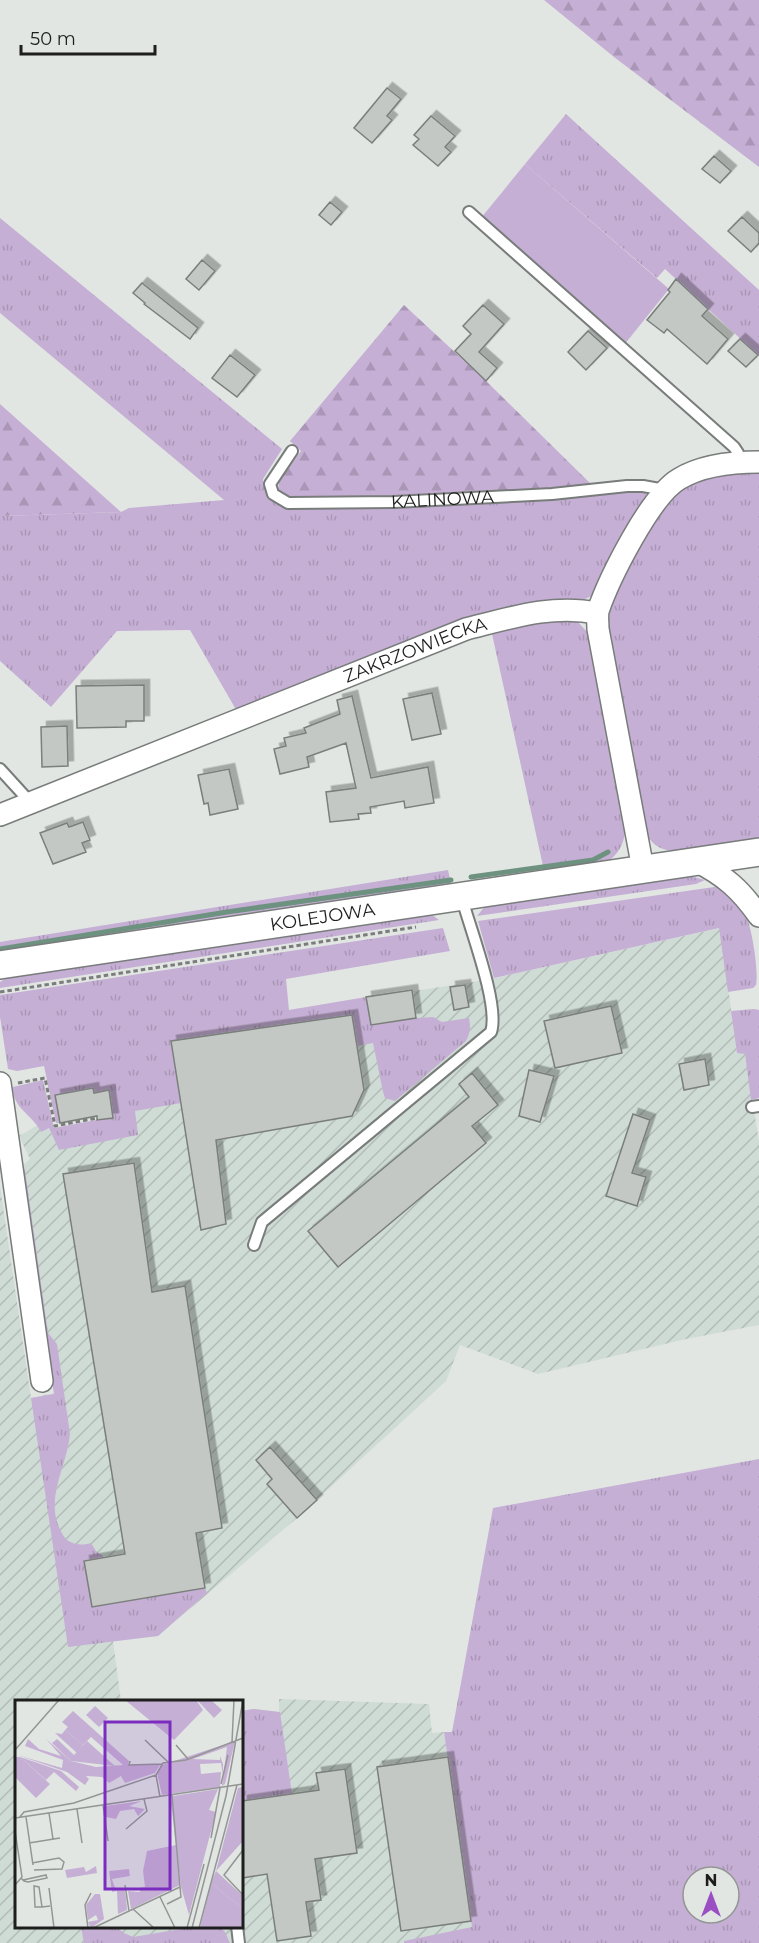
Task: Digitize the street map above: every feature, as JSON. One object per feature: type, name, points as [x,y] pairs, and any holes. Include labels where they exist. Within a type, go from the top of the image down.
[{"type":"street","points":[[643,869],[598,629],[597,613],[627,546],[665,489],[680,478],[699,471],[750,462]]},
{"type":"street","name":"ZAKRZOWIECKA","points":[[0,815],[466,630],[547,610],[572,609],[597,613]]},
{"type":"street","name":"KOLEJOWA","points":[[0,965],[759,852]]},
{"type":"street","points":[[696,861],[721,875],[744,894],[759,916]]},
{"type":"street","points":[[0,1084],[42,1382]]},
{"type":"lane","points":[[469,212],[750,462]]},
{"type":"lane","name":"KALINOWA","points":[[292,451],[270,484],[273,494],[288,503],[394,502],[627,486],[665,489]]},
{"type":"lane","points":[[0,769],[31,803]]},
{"type":"lane","points":[[254,1245],[262,1222],[491,1032],[493,1016],[486,980],[461,895]]},
{"type":"lane","points":[[237,1928],[239,1943]]},
{"type":"path","points":[[0,992],[421,927]]},
{"type":"path","points":[[0,1084],[45,1078],[55,1126],[97,1118]]},
{"type":"shaded area","points":[[720,928],[737,1052],[745,1054],[759,1142],[759,1325],[686,1339],[538,1374],[460,1345],[446,1381],[297,1518],[158,1636],[113,1641],[121,1700],[15,1700],[15,1928],[243,1928],[243,1711],[253,1709],[279,1712],[279,1699],[429,1704],[432,1733],[444,1732],[475,1943],[0,1943],[0,1186],[31,1398],[54,1393],[21,1167],[30,1159],[19,1136],[38,1125],[49,1128],[60,1150],[134,1111],[151,1108],[139,1033],[486,980]]},
{"type":"green space","points":[[544,0],[759,0],[759,167],[614,57]]},
{"type":"green space","points":[[566,114],[759,290],[759,356],[665,269],[657,278],[525,164]]},
{"type":"green space","points":[[525,164],[669,289],[624,345],[481,218]]},
{"type":"green space","points":[[0,218],[282,449],[263,479],[263,485],[271,499],[286,508],[393,507],[637,489],[645,491],[647,496],[598,593],[583,600],[562,601],[238,713],[190,630],[117,631],[51,707],[0,661],[0,516],[121,512],[129,508],[224,500],[0,313]]},
{"type":"green space","points":[[404,305],[590,483],[581,487],[390,497],[287,498],[278,490],[279,482],[301,451],[290,441]]},
{"type":"green space","points":[[0,404],[121,512],[0,516]]},
{"type":"green space","points":[[759,470],[759,839],[678,852],[667,850],[654,843],[644,830],[607,629],[613,594],[635,548],[667,501],[678,490],[698,479]]},
{"type":"green space","points":[[548,617],[577,621],[589,634],[626,824],[621,846],[605,863],[545,875],[492,634]]},
{"type":"green space","points":[[448,870],[452,888],[0,952],[0,942]]},
{"type":"green space","points":[[690,876],[705,880],[696,884],[477,916],[486,905]]},
{"type":"green space","points":[[721,886],[740,903],[748,922],[754,945],[757,978],[753,988],[728,992],[719,928],[494,978],[478,921]]},
{"type":"green space","points":[[431,914],[439,920],[0,988],[0,982],[8,977]]},
{"type":"green space","points":[[443,928],[450,951],[286,979],[289,1010],[366,997],[371,1025],[416,1018],[433,1017],[442,1022],[469,1018],[470,1030],[466,1041],[395,1101],[385,1098],[373,1043],[357,1046],[349,1032],[346,1016],[172,1041],[181,1103],[135,1111],[138,1135],[59,1150],[49,1128],[41,1132],[16,1100],[13,1087],[43,1080],[54,1128],[112,1117],[108,1090],[55,1095],[60,1123],[56,1123],[44,1066],[17,1071],[8,1069],[0,1017],[0,995]]},
{"type":"green space","points":[[759,1010],[759,1098],[751,1100],[745,1054],[737,1053],[731,1011]]},
{"type":"green space","points":[[21,1167],[25,1170],[48,1333],[57,1344],[70,1434],[55,1497],[57,1522],[68,1541],[79,1544],[91,1543],[104,1557],[84,1561],[92,1607],[205,1588],[207,1593],[158,1636],[68,1647],[31,1398],[54,1394]]},
{"type":"green space","points":[[759,1459],[759,1943],[404,1943],[404,1941],[472,1927],[444,1732],[452,1732],[493,1508]]},
{"type":"green space","points":[[253,1709],[280,1712],[292,1794],[243,1801],[243,1711]]},
{"type":"green space","points":[[81,1928],[117,1928],[133,1937],[187,1928],[221,1928],[230,1943],[84,1943]]},
{"type":"building","points":[[387,88],[401,99],[387,116],[392,120],[372,143],[354,128]]},
{"type":"building","points":[[431,116],[455,136],[445,147],[451,152],[438,166],[413,145],[419,139],[414,135]]},
{"type":"building","points":[[714,156],[731,171],[720,183],[702,169]]},
{"type":"building","points":[[330,202],[342,212],[331,225],[319,215]]},
{"type":"building","points":[[742,217],[759,233],[759,243],[751,252],[728,231]]},
{"type":"building","points":[[202,260],[215,271],[199,290],[186,279]]},
{"type":"building","points":[[676,279],[708,309],[702,316],[728,339],[707,364],[667,329],[664,333],[647,320],[670,292],[668,290]]},
{"type":"building","points":[[142,283],[198,328],[190,339],[133,293]]},
{"type":"building","points":[[483,305],[504,324],[479,352],[497,368],[486,381],[455,351],[471,334],[463,326]]},
{"type":"building","points":[[588,331],[607,348],[586,370],[568,352]]},
{"type":"building","points":[[740,339],[758,355],[746,367],[728,351]]},
{"type":"building","points":[[230,355],[255,375],[237,397],[212,378]]},
{"type":"building","points":[[144,685],[144,721],[126,721],[126,727],[77,728],[76,686]]},
{"type":"building","points":[[432,693],[441,734],[412,740],[403,699]]},
{"type":"building","points":[[352,696],[371,778],[428,767],[434,803],[405,808],[404,801],[370,807],[371,813],[358,814],[359,819],[330,822],[326,792],[356,788],[346,743],[307,757],[309,767],[280,774],[274,749],[286,746],[284,738],[306,733],[304,728],[340,714],[337,700]]},
{"type":"building","points":[[67,726],[68,766],[42,767],[41,727]]},
{"type":"building","points":[[229,769],[238,809],[210,815],[208,803],[204,804],[198,775]]},
{"type":"building","points":[[83,822],[90,840],[82,843],[86,852],[53,864],[40,833],[67,823],[69,827]]},
{"type":"building","points":[[465,985],[469,1007],[454,1010],[450,987]]},
{"type":"building","points":[[412,990],[416,1018],[371,1025],[366,997]]},
{"type":"building","points":[[611,1006],[622,1053],[555,1068],[544,1021]]},
{"type":"building","points":[[352,1015],[364,1090],[352,1116],[216,1140],[226,1224],[201,1230],[171,1041]]},
{"type":"building","points":[[705,1059],[709,1085],[684,1090],[679,1064]]},
{"type":"building","points":[[529,1070],[554,1076],[540,1122],[519,1116]]},
{"type":"building","points":[[472,1073],[498,1105],[472,1126],[486,1143],[338,1267],[308,1231],[469,1097],[459,1084]]},
{"type":"building","points":[[93,1088],[94,1093],[109,1090],[113,1118],[97,1120],[97,1116],[60,1123],[55,1095]]},
{"type":"building","points":[[633,1114],[650,1120],[632,1173],[646,1177],[637,1206],[606,1196]]},
{"type":"building","points":[[134,1163],[152,1292],[185,1286],[222,1528],[196,1533],[205,1588],[92,1607],[84,1561],[125,1554],[63,1174]]},
{"type":"building","points":[[270,1447],[317,1500],[297,1518],[267,1484],[272,1479],[256,1460]]},
{"type":"building","points":[[448,1757],[471,1921],[401,1931],[377,1767]]},
{"type":"building","points":[[345,1769],[357,1853],[315,1859],[321,1900],[306,1902],[311,1936],[277,1941],[267,1874],[243,1878],[243,1801],[319,1790],[316,1773]]},
{"type":"waterway","points":[[471,877],[593,860],[608,852]]},
{"type":"waterway","points":[[0,949],[227,912],[451,880]]}]
